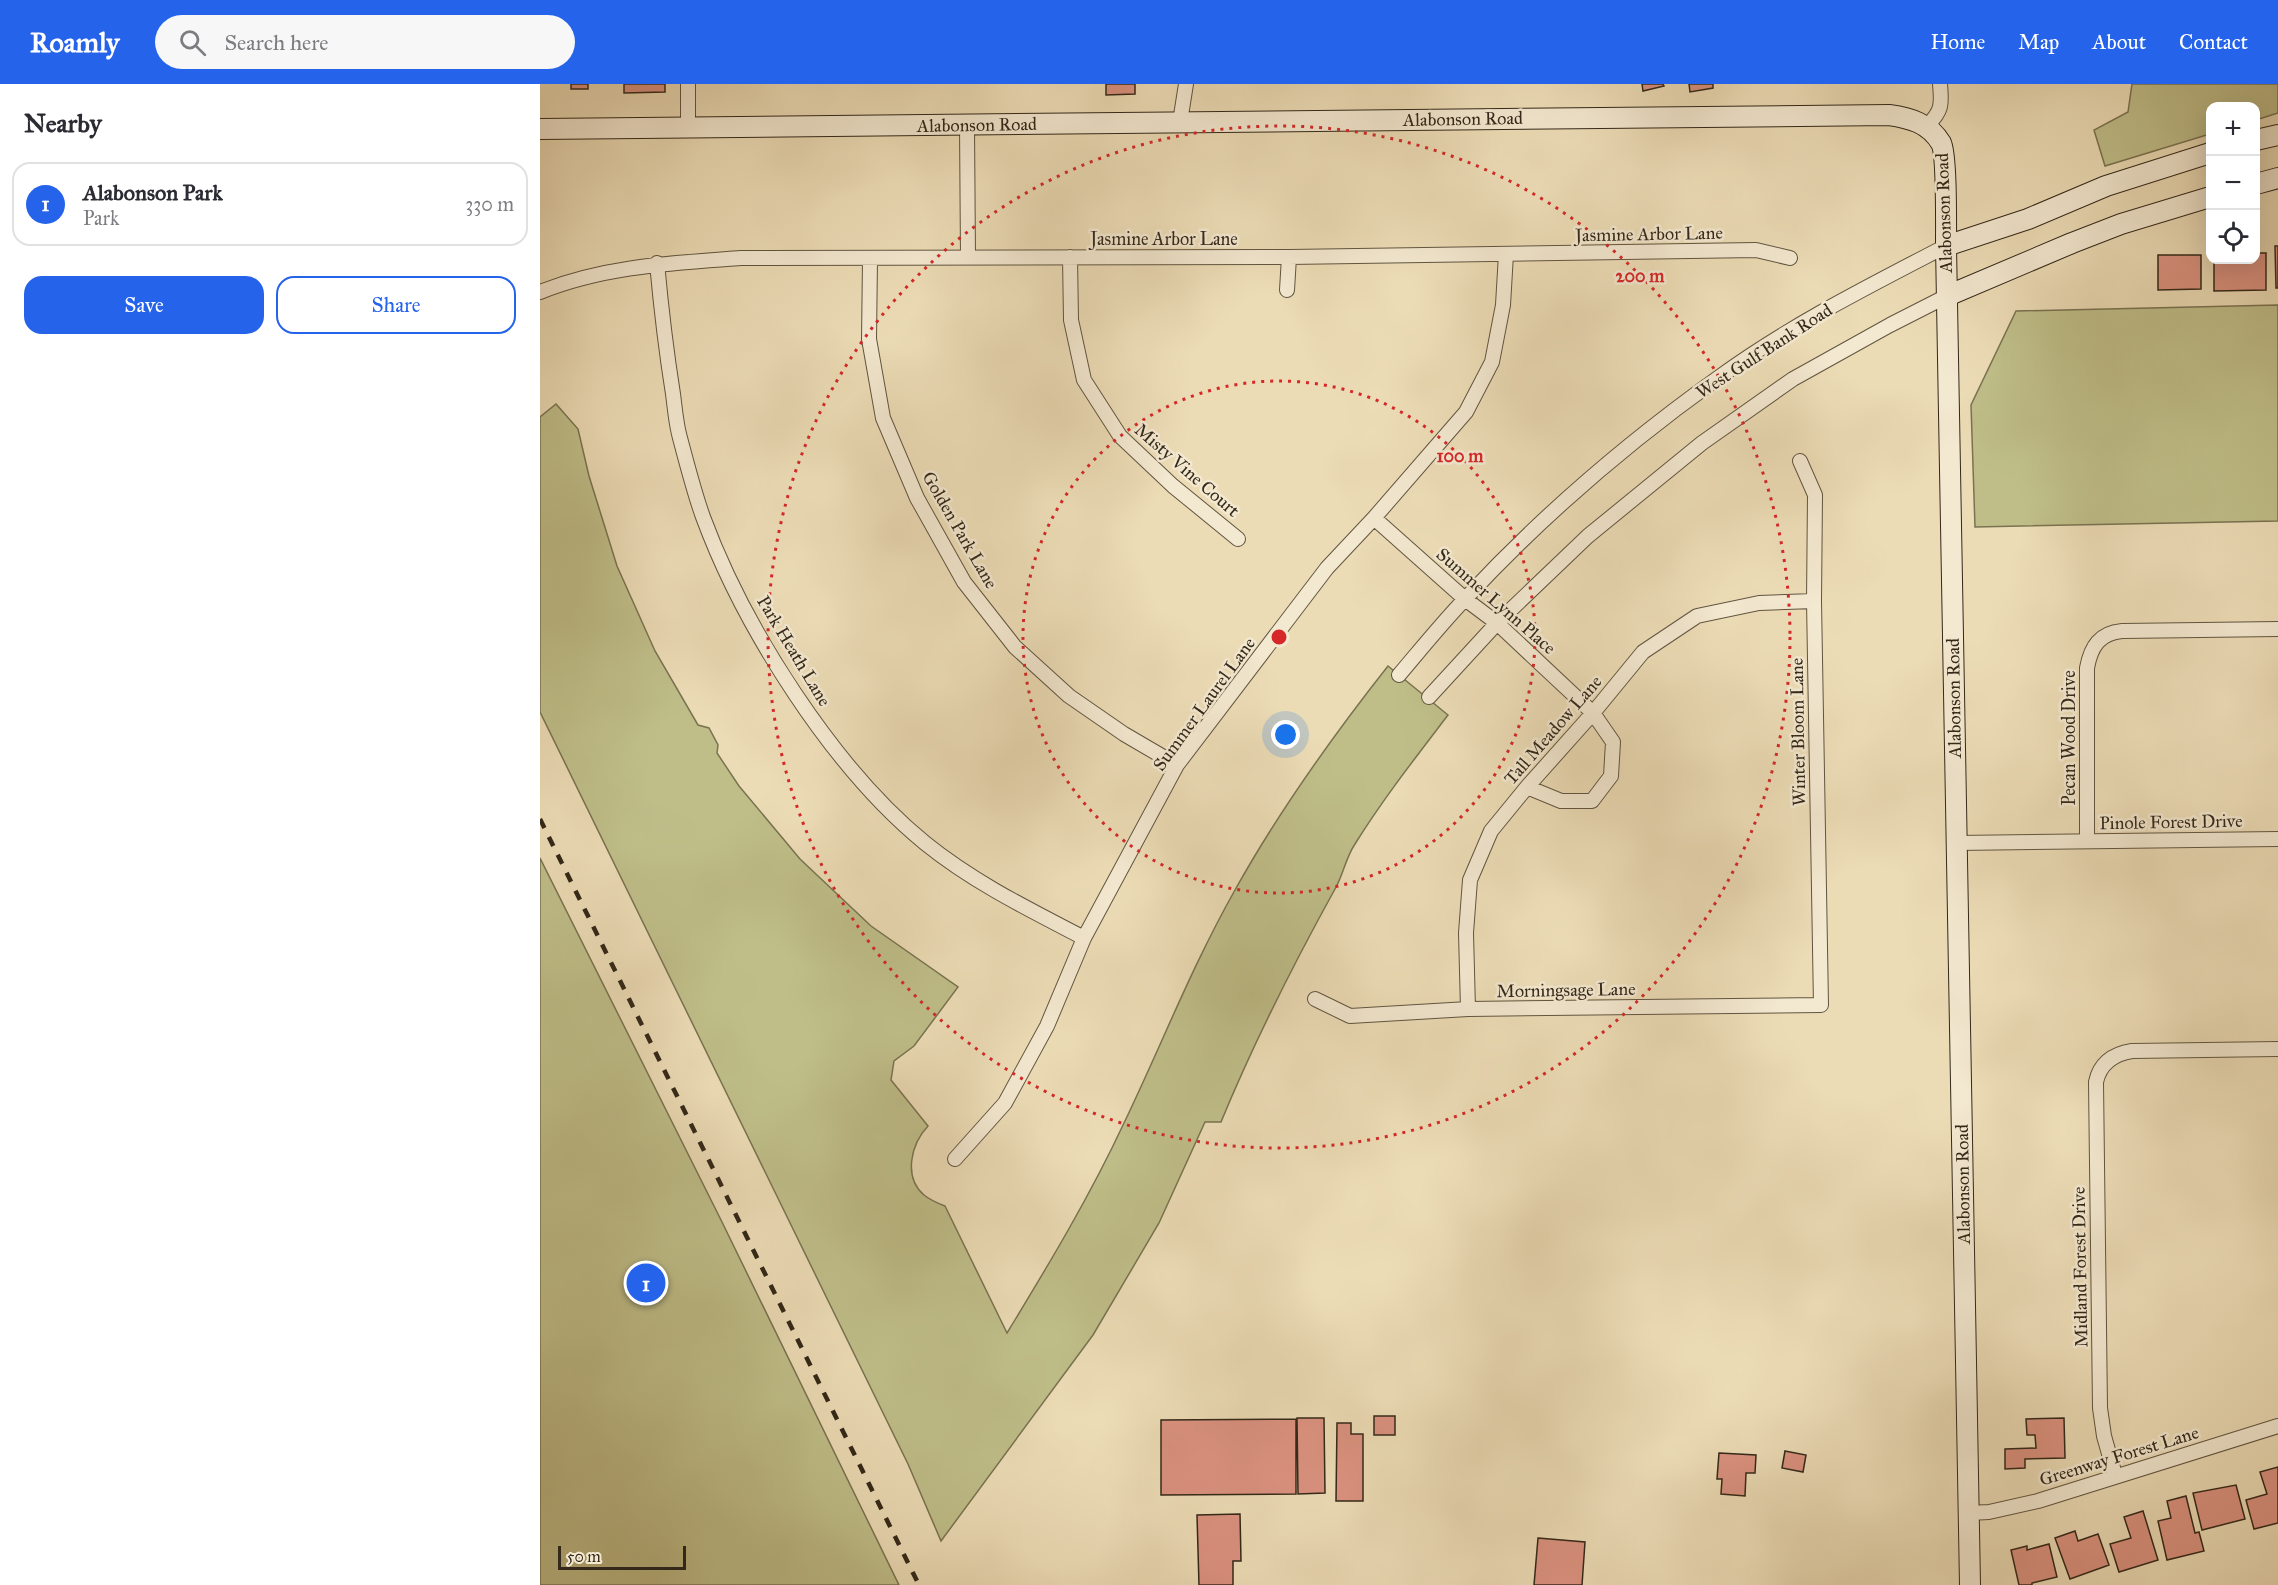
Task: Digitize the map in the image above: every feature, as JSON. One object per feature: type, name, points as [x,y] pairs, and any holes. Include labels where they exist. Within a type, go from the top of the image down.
[{"type":"street","points":[[688,84],[688,128]]},
{"type":"street","points":[[1180,122],[1186,84]]},
{"type":"street","points":[[1927,126],[1938,115],[1941,103],[1940,84]]},
{"type":"street","name":"Alabonson Road","points":[[540,129],[1889,115],[1910,118],[1927,126],[1942,144],[1946,246],[1970,1585]]},
{"type":"street","points":[[967,126],[968,257]]},
{"type":"street","points":[[2260,139],[2278,135]]},
{"type":"street","name":"West Gulf Bank Road","points":[[1399,675],[1464,599],[1578,489],[1719,376],[1801,324],[1946,246],[2028,219],[2106,186],[2206,155]]},
{"type":"street","points":[[2260,183],[2278,178]]},
{"type":"street","points":[[1429,698],[1497,623],[1588,536],[1701,443],[1793,379],[1947,296],[2081,239],[2121,224],[2206,198]]},
{"type":"street","name":"Jasmine Arbor Lane","points":[[540,292],[570,280],[657,264],[741,258],[870,260],[968,257],[1288,257],[1756,250],[1790,258]]},
{"type":"street","name":"Summer Laurel Lane","points":[[955,1160],[1005,1103],[1047,1026],[1084,938],[1177,765],[1327,568],[1374,518],[1466,412],[1492,362],[1503,304],[1506,254]]},
{"type":"street","name":"Misty Vine Court","points":[[1070,257],[1071,320],[1084,380],[1120,436],[1173,486],[1238,539]]},
{"type":"street","points":[[1287,290],[1288,257]]},
{"type":"street","name":"Golden Park Lane","points":[[870,260],[869,339],[883,418],[917,498],[964,582],[1015,647],[1069,696],[1124,734],[1177,765]]},
{"type":"street","name":"Park Heath Lane","points":[[657,264],[665,344],[683,448],[703,516],[731,581],[770,652],[818,725],[868,789],[926,843],[996,892],[1084,938]]},
{"type":"street","name":"Winter Bloom Lane","points":[[1800,461],[1815,495],[1814,601],[1821,1005]]},
{"type":"street","name":"Summer Lynn Place","points":[[1374,518],[1464,599],[1497,623],[1593,713],[1613,742],[1611,776],[1592,801],[1561,801],[1527,787]]},
{"type":"street","name":"Tall Meadow Lane","points":[[1468,1009],[1466,933],[1470,880],[1491,831],[1527,787],[1593,713],[1643,652],[1697,616],[1759,603],[1814,601]]},
{"type":"street","name":"Pecan Wood Drive","points":[[2087,841],[2087,668],[2092,648],[2098,640],[2104,635],[2122,631],[2278,629]]},
{"type":"street","name":"Pinole Forest Drive","points":[[1956,843],[2278,839]]},
{"type":"street","name":"Morningsage Lane","points":[[1315,999],[1350,1016],[1468,1009],[1821,1005]]},
{"type":"street","name":"Midland Forest Drive","points":[[2115,1475],[2104,1436],[2100,1408],[2096,1082],[2102,1066],[2115,1056],[2132,1051],[2278,1049]]},
{"type":"street","name":"Greenway Forest Lane","points":[[1969,1513],[1989,1512],[2038,1500],[2278,1426]]},
{"type":"shaded area","points":[[2132,84],[2278,84],[2278,113],[2260,119],[2260,102],[2206,102],[2206,135],[2105,166],[2094,130],[2128,112]]},
{"type":"shaded area","points":[[2278,305],[2278,521],[1975,527],[1971,405],[2016,311]]},
{"type":"shaded area","points":[[556,404],[578,429],[589,476],[617,566],[655,651],[698,725],[709,728],[718,745],[717,753],[739,786],[800,859],[871,926],[958,987],[914,1046],[894,1061],[891,1080],[928,1126],[917,1142],[912,1160],[913,1179],[917,1188],[924,1195],[945,1206],[1007,1333],[1054,1255],[1111,1150],[1219,919],[1288,803],[1327,747],[1388,666],[1448,715],[1388,794],[1352,849],[1338,884],[1260,1033],[1221,1122],[1205,1122],[1159,1223],[1093,1335],[941,1541],[908,1464],[540,712],[540,417]]},
{"type":"shaded area","points":[[540,858],[721,1220],[899,1585],[540,1585]]},
{"type":"building","points":[[571,84],[588,84],[588,89],[571,89]]},
{"type":"building","points":[[624,84],[665,84],[665,92],[624,93]]},
{"type":"building","points":[[1106,84],[1135,84],[1135,94],[1106,95]]},
{"type":"building","points":[[1642,84],[1663,84],[1664,86],[1643,91]]},
{"type":"building","points":[[1689,84],[1713,84],[1713,88],[1690,92]]},
{"type":"building","points":[[2275,246],[2278,246],[2278,288],[2276,288]]},
{"type":"building","points":[[2260,253],[2266,253],[2266,290],[2214,291],[2214,264],[2260,264]]},
{"type":"building","points":[[2158,255],[2201,255],[2201,289],[2158,290]]},
{"type":"building","points":[[1374,1416],[1395,1416],[1395,1435],[1374,1435]]},
{"type":"building","points":[[1297,1418],[1324,1418],[1325,1493],[1298,1494]]},
{"type":"building","points":[[2064,1418],[2065,1458],[2025,1459],[2025,1468],[2005,1469],[2005,1449],[2036,1448],[2035,1435],[2027,1435],[2026,1419]]},
{"type":"building","points":[[1296,1419],[1296,1494],[1161,1495],[1161,1420]]},
{"type":"building","points":[[1337,1423],[1351,1423],[1351,1434],[1363,1434],[1363,1501],[1336,1501]]},
{"type":"building","points":[[1785,1451],[1806,1455],[1803,1472],[1782,1468]]},
{"type":"building","points":[[1719,1453],[1756,1455],[1755,1473],[1746,1473],[1745,1496],[1721,1494],[1722,1479],[1717,1479]]},
{"type":"building","points":[[2278,1467],[2278,1523],[2254,1529],[2246,1500],[2267,1494],[2260,1472]]},
{"type":"building","points":[[2236,1485],[2245,1519],[2202,1530],[2193,1493]]},
{"type":"building","points":[[2186,1496],[2195,1533],[2199,1532],[2204,1551],[2167,1560],[2158,1521],[2171,1518],[2167,1501]]},
{"type":"building","points":[[2143,1511],[2158,1560],[2119,1572],[2110,1544],[2131,1538],[2124,1517]]},
{"type":"building","points":[[1240,1514],[1241,1561],[1233,1561],[1233,1585],[1199,1585],[1197,1515]]},
{"type":"building","points":[[2075,1531],[2078,1541],[2098,1534],[2109,1565],[2070,1579],[2055,1538]]},
{"type":"building","points":[[1538,1538],[1585,1542],[1582,1585],[1534,1585]]},
{"type":"building","points":[[2049,1544],[2057,1577],[2032,1583],[2032,1585],[2019,1585],[2011,1550],[2027,1546],[2027,1550]]},
{"type":"railway","points":[[540,819],[919,1585]]},
{"type":"place","name":"Alabonson Park","points":[[646,1283]]}]
